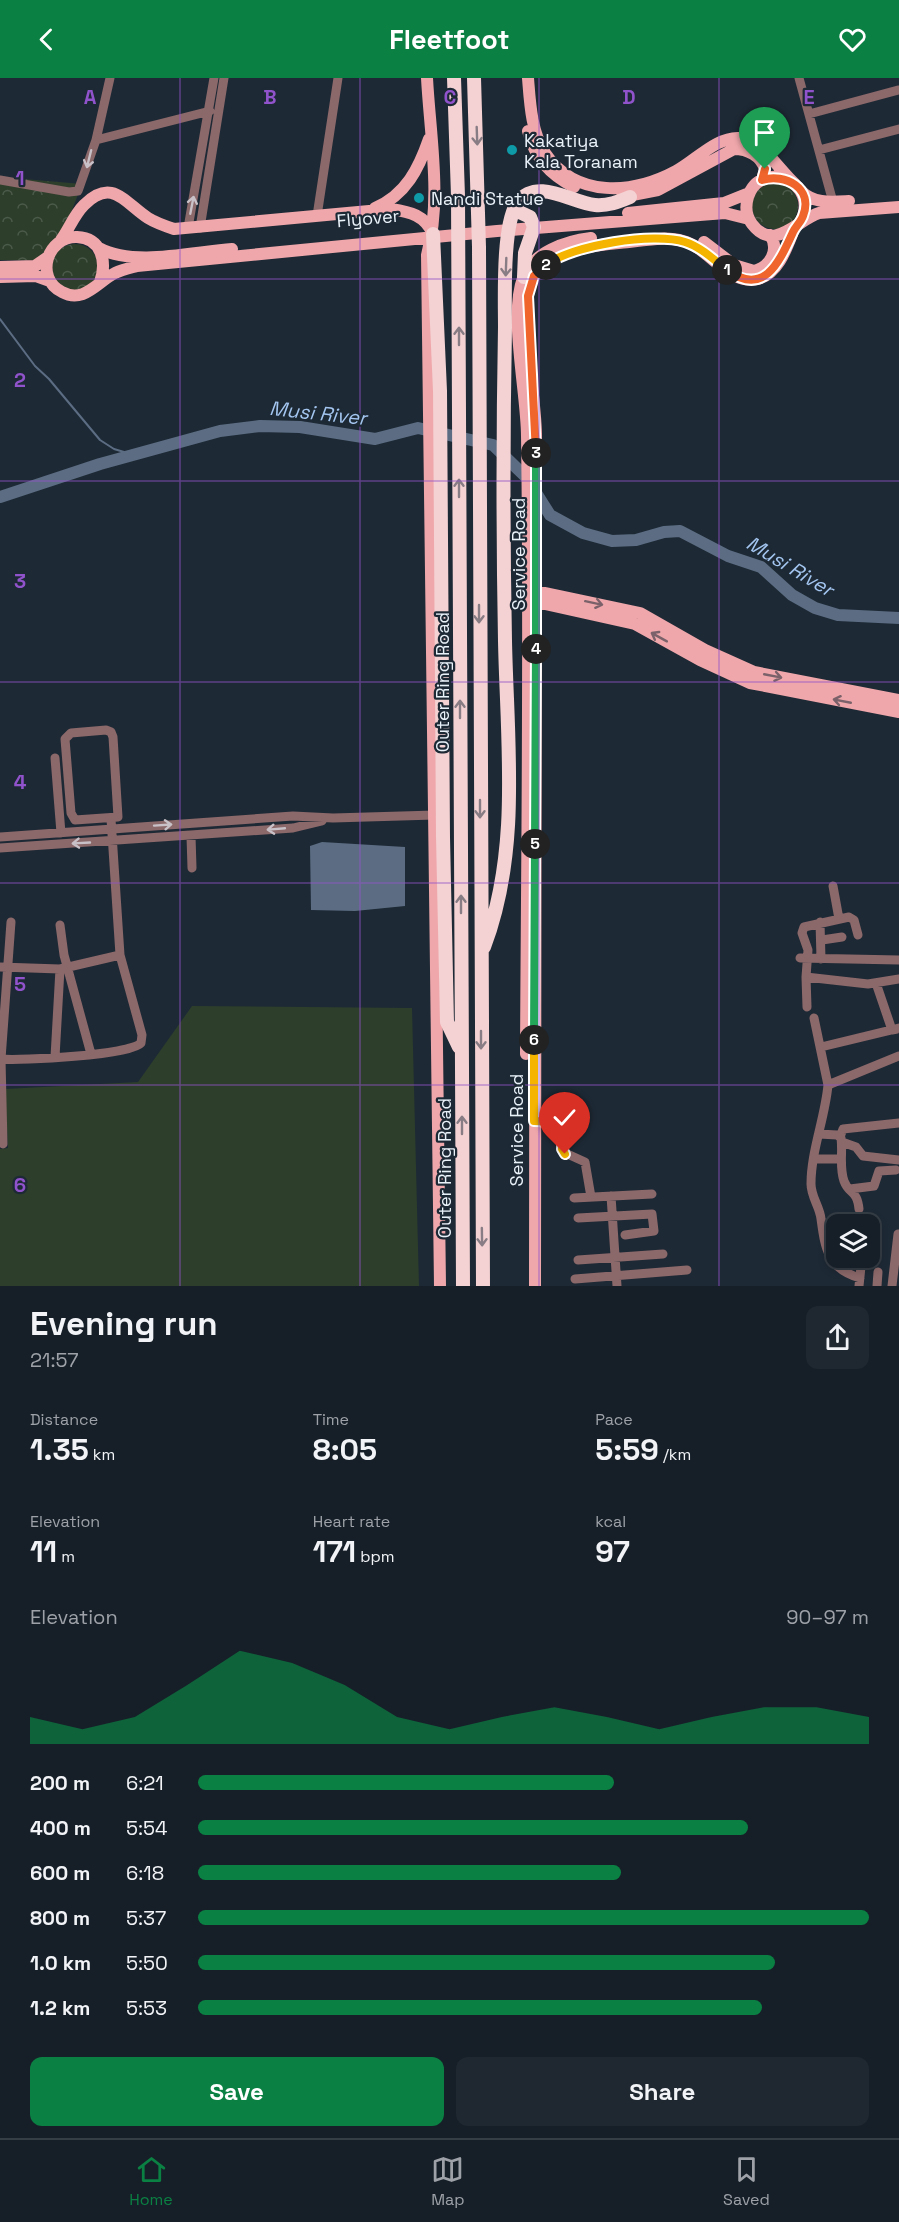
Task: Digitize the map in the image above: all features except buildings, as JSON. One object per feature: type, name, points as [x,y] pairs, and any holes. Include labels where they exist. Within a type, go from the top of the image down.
[{"type":"highway","name":"Outer Ring Road","points":[[454,78],[458,195],[463,1286]]},
{"type":"highway","name":"Outer Ring Road","points":[[474,78],[478,195],[483,1286]]},
{"type":"highway","points":[[481,955],[494,920],[508,834],[503,430],[506,261],[515,210],[517,202],[540,192],[550,192],[596,206],[615,204],[630,197]]},
{"type":"highway","points":[[515,210],[530,217],[534,227],[525,254],[524,277]]},
{"type":"highway","points":[[433,234],[435,391],[441,485],[443,826],[447,1022],[461,1052]]},
{"type":"main road","points":[[427,78],[433,234]]},
{"type":"main road","points":[[521,78],[525,122],[535,151],[543,165],[553,175],[577,189],[613,198],[630,197],[664,187],[719,154],[734,149],[742,149],[757,157],[765,169],[762,180]]},
{"type":"main road","points":[[528,78],[533,123],[545,152],[568,175],[585,184],[614,190],[649,184],[682,168],[723,141],[734,138],[752,142],[808,197],[833,202],[899,199]]},
{"type":"main road","points":[[367,210],[388,200],[412,178],[420,166],[430,135]]},
{"type":"main road","points":[[797,226],[805,207],[797,187],[785,178],[773,177],[762,180],[749,193],[746,201],[749,219],[754,226],[770,235],[787,233],[797,226],[808,216],[819,213],[899,207]]},
{"type":"main road","points":[[0,267],[34,266],[48,256],[76,215],[93,198],[111,193],[120,195],[147,218],[162,225],[194,228],[391,209],[409,212],[428,223],[433,234]]},
{"type":"main road","name":"Flyover","points":[[725,208],[749,193]]},
{"type":"main road","name":"Flyover","points":[[98,247],[112,255],[137,262],[725,208],[749,219]]},
{"type":"main road","points":[[76,215],[81,238]]},
{"type":"main road","name":"Service Road","points":[[527,1286],[532,559],[532,434],[528,296],[534,276],[545,265],[561,255],[588,246],[673,239],[699,248],[735,276],[758,279],[774,268],[797,226]]},
{"type":"main road","points":[[524,277],[542,255],[574,241],[662,230],[692,235],[740,268],[754,271],[765,266],[772,256],[774,244],[770,235]]},
{"type":"main road","points":[[0,278],[36,276],[50,281],[62,293],[71,295],[87,293],[100,282],[105,270],[104,258],[98,247],[81,238],[60,241]]},
{"type":"main road","points":[[48,256],[46,265],[50,281]]},
{"type":"main road","name":"Flyover","points":[[100,282],[137,262]]},
{"type":"main road","name":"Service Road","points":[[524,277],[519,320],[532,434]]},
{"type":"main road","points":[[435,391],[430,527],[440,1286]]},
{"type":"main road","name":"Service Road","points":[[532,559],[536,596],[535,1286]]},
{"type":"main road","points":[[536,596],[640,613],[705,650],[754,672],[899,700]]},
{"type":"main road","points":[[536,596],[635,624],[700,660],[750,683],[899,712]]},
{"type":"street","points":[[0,180],[69,192],[78,191],[96,140],[111,78]]},
{"type":"street","points":[[194,228],[214,78]]},
{"type":"street","points":[[194,228],[224,78]]},
{"type":"street","points":[[317,216],[338,78]]},
{"type":"street","points":[[799,78],[833,202]]},
{"type":"street","points":[[809,114],[898,90]]},
{"type":"street","points":[[96,140],[210,111]]},
{"type":"street","points":[[819,150],[899,129]]},
{"type":"street","points":[[106,730],[113,734],[119,813],[117,818],[99,819],[79,820],[72,816],[65,742],[71,733],[106,730]]},
{"type":"street","points":[[56,758],[61,833]]},
{"type":"street","points":[[0,837],[293,816],[333,818],[435,815]]},
{"type":"street","points":[[0,848],[227,834],[293,828],[333,818]]},
{"type":"street","points":[[99,819],[100,830]]},
{"type":"street","points":[[1,1059],[134,1050],[141,1043],[142,1035],[120,955],[111,819]]},
{"type":"street","points":[[227,821],[227,834]]},
{"type":"street","points":[[137,827],[138,840]]},
{"type":"street","points":[[43,834],[44,845]]},
{"type":"street","points":[[191,836],[192,868]]},
{"type":"street","points":[[833,886],[839,919]]},
{"type":"street","points":[[807,1007],[802,930],[820,922],[853,918],[858,935]]},
{"type":"street","points":[[3,1144],[1,1059],[4,967],[10,922]]},
{"type":"street","points":[[820,922],[821,959]]},
{"type":"street","points":[[56,1057],[64,968],[60,925]]},
{"type":"street","points":[[822,940],[842,937]]},
{"type":"street","points":[[4,967],[64,968],[120,955]]},
{"type":"street","points":[[803,958],[899,960]]},
{"type":"street","points":[[64,968],[91,1054]]},
{"type":"street","points":[[806,977],[876,983],[899,979]]},
{"type":"street","points":[[821,1047],[896,1029],[876,983]]},
{"type":"street","points":[[814,1018],[828,1085],[814,1159],[812,1192],[821,1215],[823,1243],[838,1269],[859,1282]]},
{"type":"street","points":[[828,1085],[899,1056]]},
{"type":"street","points":[[534,1121],[559,1122],[564,1125],[563,1152],[585,1162],[591,1197]]},
{"type":"street","points":[[859,1209],[857,1194],[844,1182],[840,1159],[843,1129],[899,1123]]},
{"type":"street","points":[[819,1134],[855,1146],[863,1156],[898,1160],[898,1172],[879,1171],[876,1175],[875,1186],[850,1189]]},
{"type":"street","points":[[814,1159],[840,1159]]},
{"type":"street","points":[[574,1198],[652,1194]]},
{"type":"street","points":[[611,1196],[617,1286]]},
{"type":"street","points":[[578,1218],[652,1214],[654,1231],[625,1235]]},
{"type":"street","points":[[892,1286],[898,1234]]},
{"type":"street","points":[[578,1260],[663,1254]]},
{"type":"street","points":[[575,1279],[687,1270]]},
{"type":"street","points":[[877,1286],[878,1272]]},
{"type":"green space","points":[[0,177],[82,184],[67,223],[40,260],[0,260]]},
{"type":"green space","points":[[775,183],[791,190],[798,206],[791,222],[775,229],[759,222],[752,206],[759,190]]},
{"type":"green space","points":[[75,244],[91,251],[98,267],[91,283],[75,290],[59,283],[52,267],[59,251]]},
{"type":"green space","points":[[192,1006],[412,1008],[419,1286],[0,1286],[0,1149],[8,1148],[5,1089],[138,1082]]},
{"type":"water","points":[[322,842],[405,847],[405,906],[355,911],[311,910],[310,846]]},
{"type":"waterway","points":[[0,319],[35,366],[49,379],[100,440],[114,449],[134,455]]},
{"type":"waterway","name":"Musi River","points":[[0,497],[100,464],[220,431],[260,426],[300,427],[375,439],[418,428],[493,445],[526,477],[550,515],[583,533],[612,541],[636,540],[664,532],[680,531],[728,556],[761,567],[792,595],[815,608],[838,615],[899,618]]},
{"type":"place","name":"Kakatiya Kala Toranam","points":[[512,150]]},
{"type":"place","name":"Nandi Statue","points":[[419,198]]},
{"type":"route","points":[[565,1154],[562,1149],[564,1125],[559,1122],[534,1121],[537,559],[536,434],[529,336],[529,289],[539,270],[569,252],[588,246],[652,239],[673,239],[692,244],[742,279],[758,279],[770,273],[784,253],[794,229],[800,223],[805,207],[804,198],[795,184],[785,178],[773,177],[762,180],[765,169]]}]
